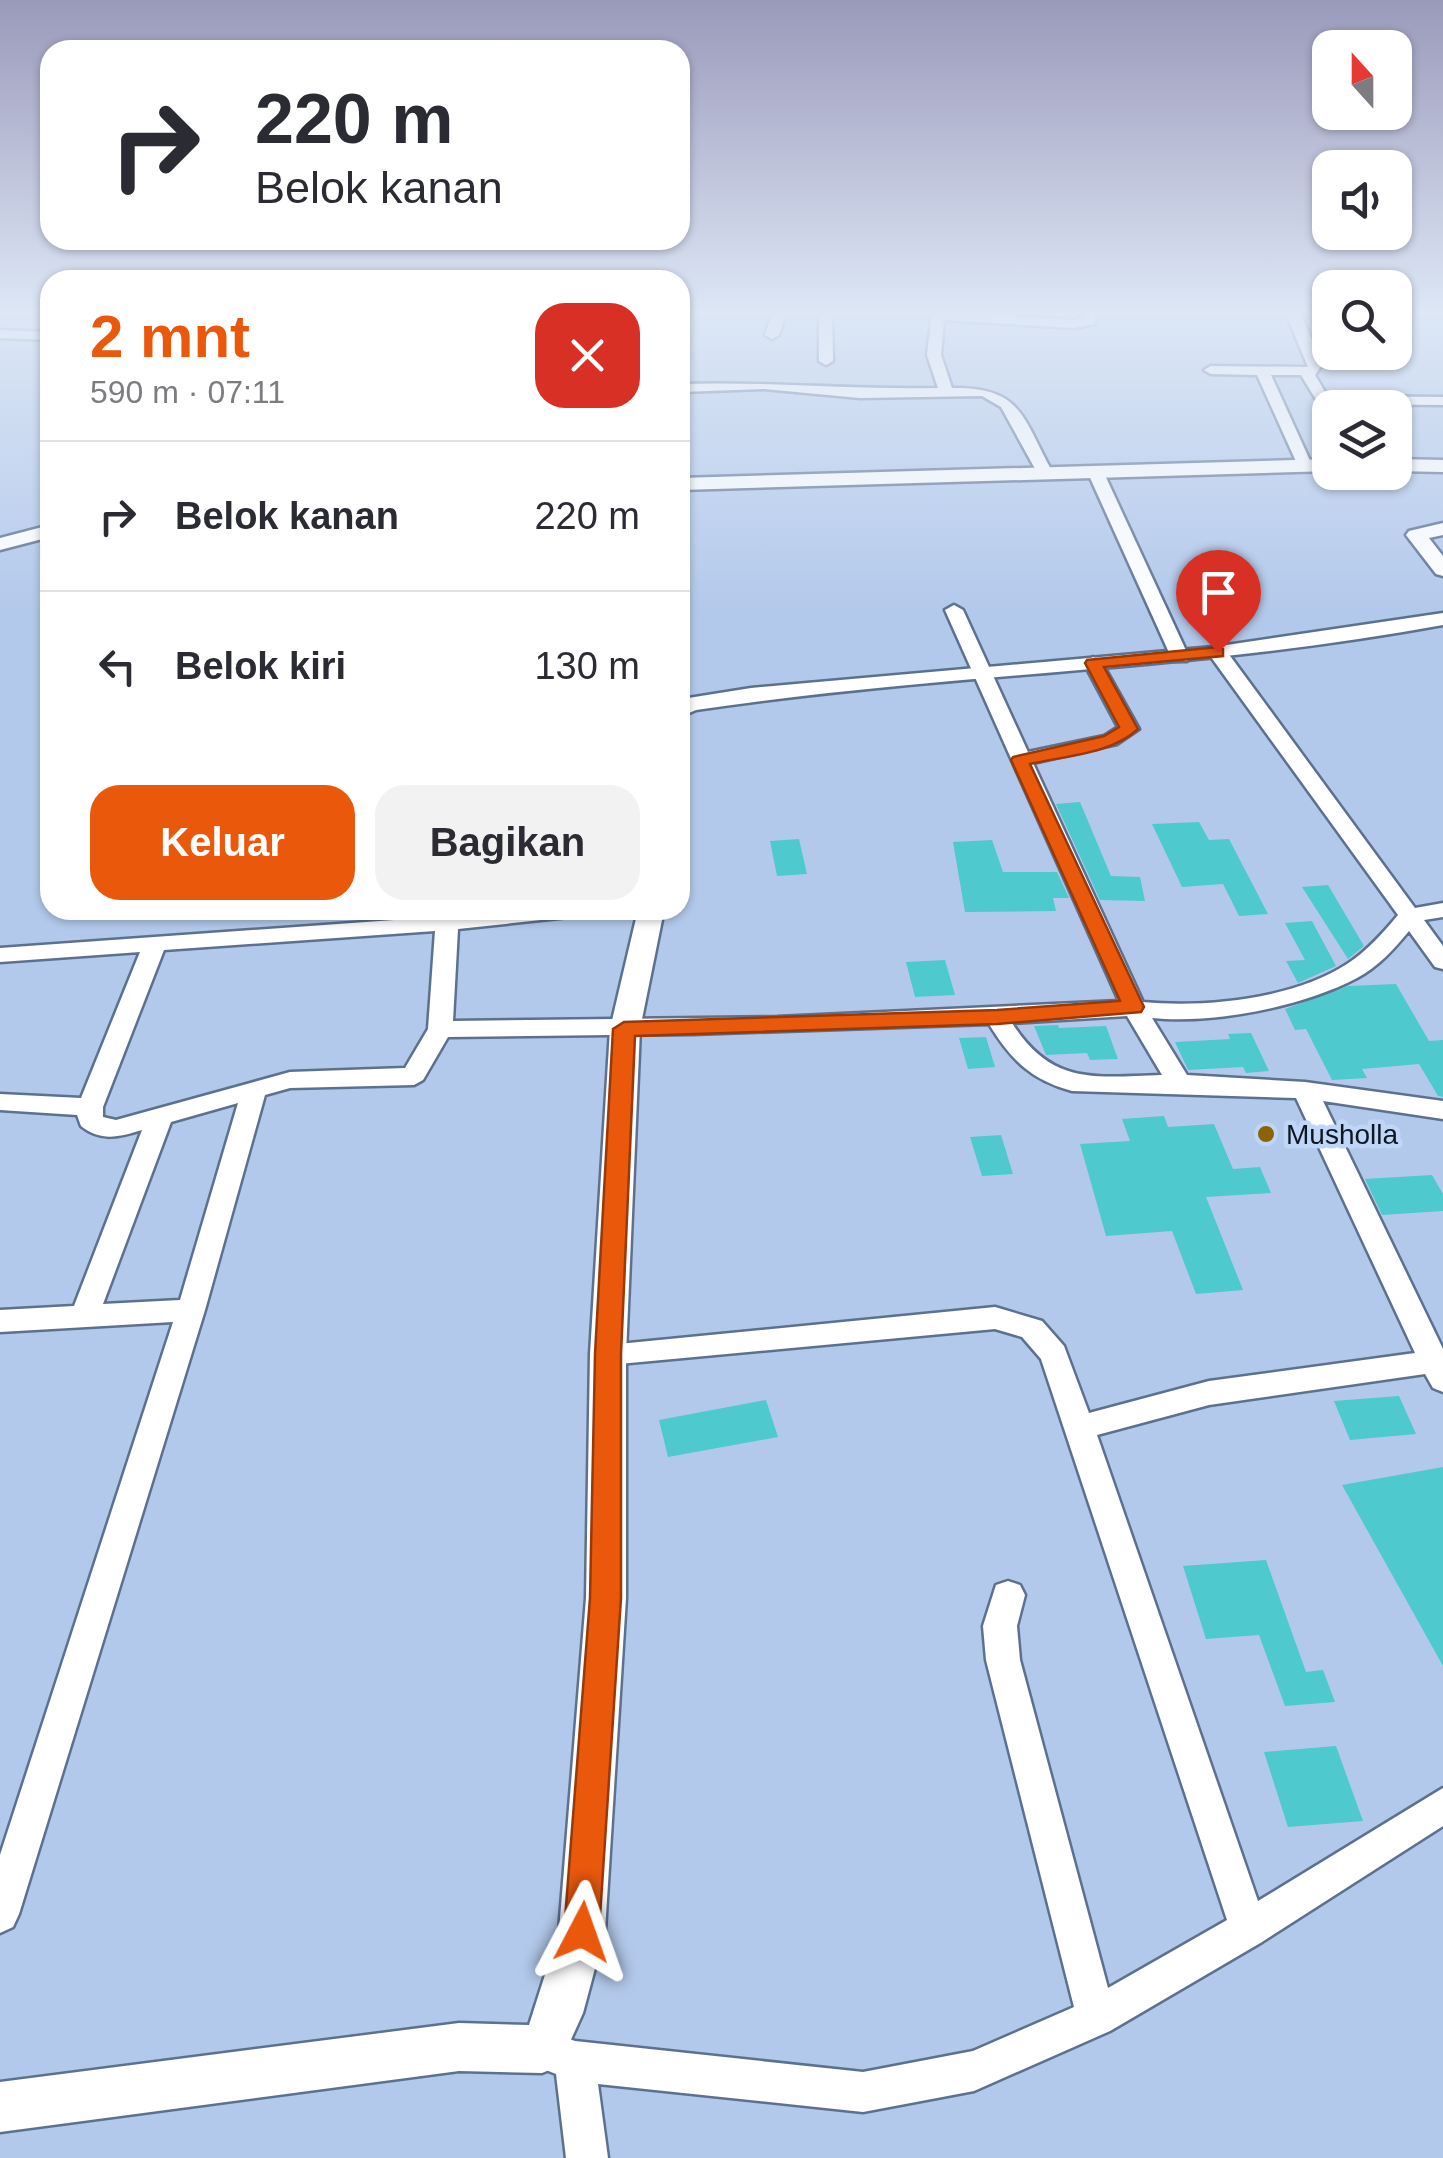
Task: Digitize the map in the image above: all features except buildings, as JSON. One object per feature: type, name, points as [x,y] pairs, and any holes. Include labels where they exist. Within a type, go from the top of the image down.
[{"type":"street","points":[[1009,412],[1045,473]]},
{"type":"street","points":[[1281,412],[1304,465]]},
{"type":"street","points":[[690,484],[1312,465]]},
{"type":"street","points":[[1412,466],[1443,466]]},
{"type":"street","points":[[1095,471],[1180,657]]},
{"type":"street","points":[[1443,528],[1416,536],[1443,570]]},
{"type":"street","points":[[0,544],[40,534]]},
{"type":"street","points":[[954,610],[1133,1007],[1170,1060],[1176,1082]]},
{"type":"street","points":[[690,704],[982,671],[1180,657],[1443,619]]},
{"type":"street","points":[[1218,652],[1443,962]]},
{"type":"street","points":[[1020,760],[1110,740],[1129,729],[1093,663]]},
{"type":"street","points":[[440,1028],[624,1029],[997,1017],[1133,1007],[1191,1013],[1317,984],[1350,972],[1385,946],[1409,916],[1443,910]]},
{"type":"street","points":[[0,955],[405,920]]},
{"type":"street","points":[[155,943],[90,1107],[90,1120],[100,1128],[116,1129],[160,1118],[290,1080],[405,1079],[414,1074],[440,1028],[448,920]]},
{"type":"street","points":[[587,2158],[558,2055],[559,2013],[582,1932],[606,1598],[608,1354],[624,1029],[649,920]]},
{"type":"street","points":[[997,1017],[1028,1062],[1042,1075],[1060,1083],[1176,1082],[1305,1090],[1443,1110]]},
{"type":"street","points":[[1079,1429],[1123,1412],[1206,1394],[1438,1371],[1305,1090]]},
{"type":"street","points":[[0,1914],[190,1310],[254,1091]]},
{"type":"street","points":[[0,1102],[90,1107]]},
{"type":"street","points":[[85,1315],[160,1118]]},
{"type":"street","points":[[0,1320],[190,1310]]},
{"type":"street","points":[[608,1354],[995,1318],[1032,1329],[1054,1354],[1249,1929]]},
{"type":"street","points":[[1008,1594],[1000,1626],[1003,1660],[1096,2017]]},
{"type":"street","points":[[0,2106],[459,2047],[558,2055],[863,2092],[974,2072],[1096,2017],[1249,1929],[1443,1804]]},
{"type":"place","name":"Musholla","points":[[1266,1134]]},
{"type":"route","points":[[582,1932],[606,1598],[608,1354],[624,1029],[997,1017],[1133,1007],[1020,760],[1110,740],[1129,729],[1093,663],[1218,652]]}]
